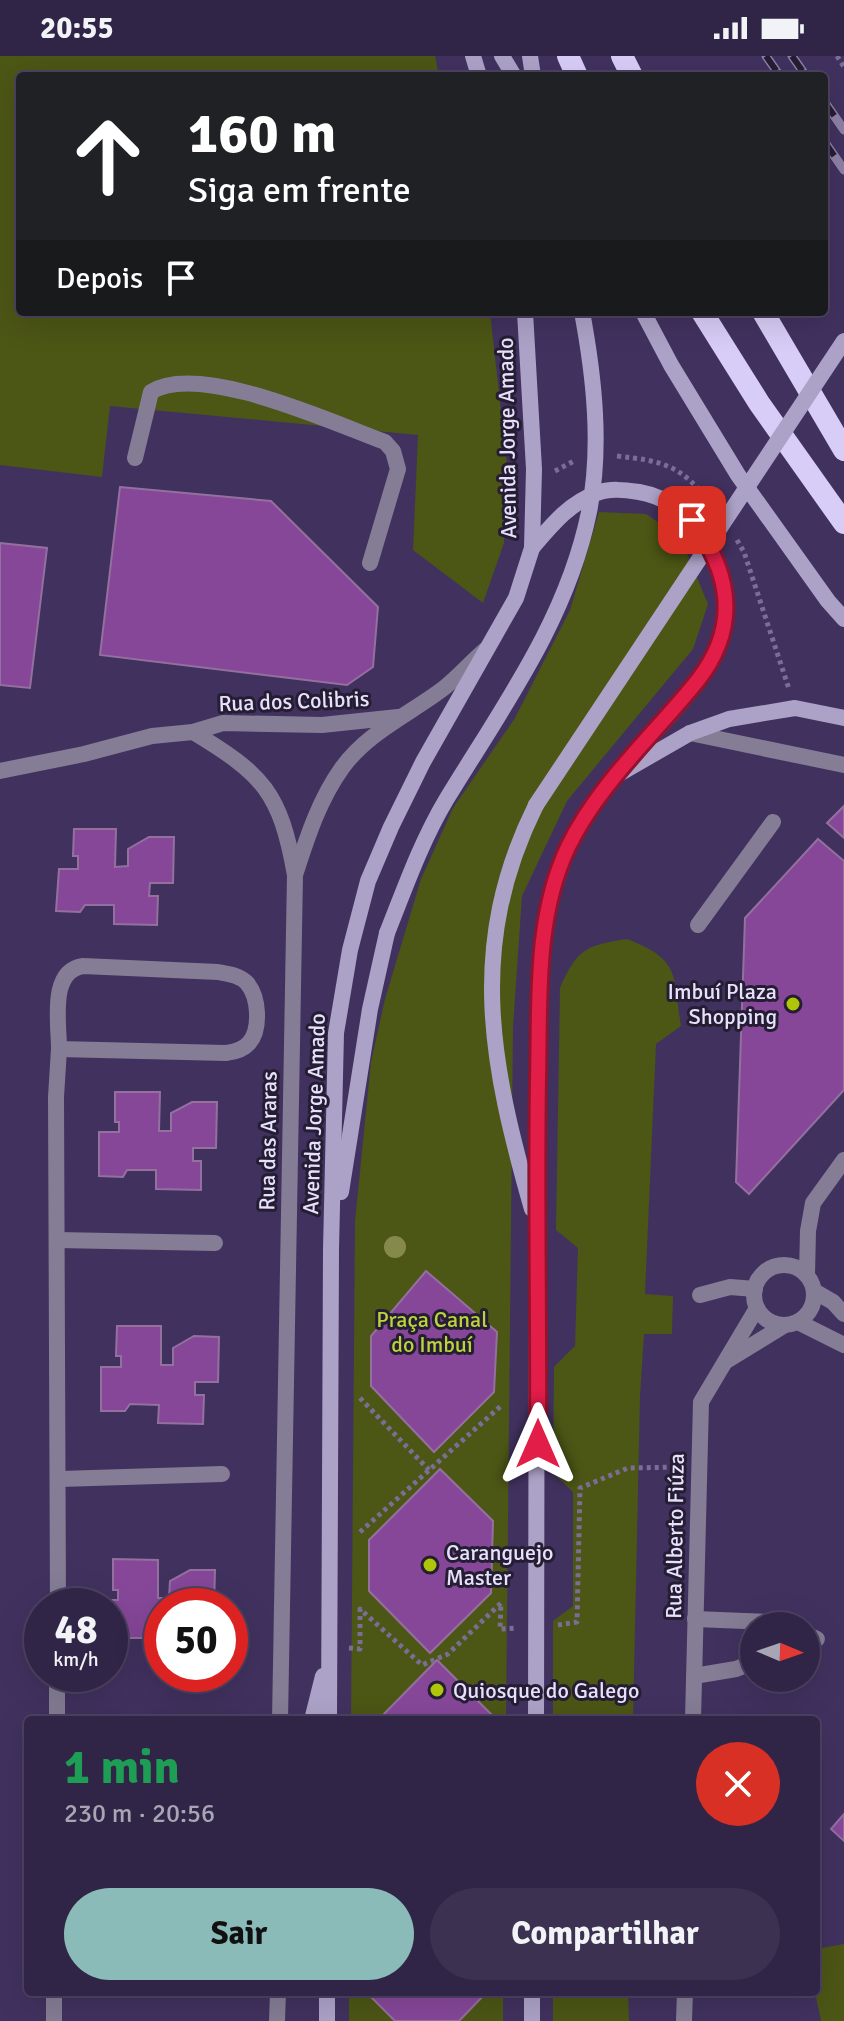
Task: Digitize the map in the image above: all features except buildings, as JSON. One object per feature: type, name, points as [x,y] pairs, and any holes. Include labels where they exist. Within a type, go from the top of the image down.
[{"type":"highway","points":[[705,316],[768,415],[844,523]]},
{"type":"highway","points":[[765,316],[844,450]]},
{"type":"main road","name":"Avenida Jorge Amado","points":[[329,1716],[331,1249],[336,1033],[368,881],[423,762],[516,598],[532,548],[534,469],[525,316]]},
{"type":"main road","points":[[331,1249],[370,1009],[387,933],[438,816],[519,684],[552,620],[589,512],[595,457],[594,400],[583,316]]},
{"type":"main road","points":[[645,316],[738,475],[844,619]]},
{"type":"main road","points":[[538,1230],[499,1084],[491,990],[497,921],[506,877],[536,805],[844,341]]},
{"type":"main road","points":[[532,548],[568,508],[598,493],[622,490],[648,494],[673,504],[692,520],[706,539],[725,587],[727,617],[720,646],[706,670],[591,805],[567,850],[549,904],[540,973],[536,1716]]},
{"type":"main road","points":[[617,775],[690,733],[729,719],[795,708],[844,718]]},
{"type":"main road","points":[[313,1716],[330,1647]]},
{"type":"main road","points":[[327,1996],[327,2021]]},
{"type":"main road","points":[[532,1996],[532,2021]]},
{"type":"street","points":[[135,458],[151,392],[177,382],[243,392],[385,442],[393,451],[398,469],[370,563]]},
{"type":"street","name":"Rua das Araras","points":[[280,1716],[295,875],[322,801],[343,766],[365,743],[444,687],[492,643]]},
{"type":"street","name":"Rua dos Colibris","points":[[0,771],[152,736],[193,732],[223,723],[322,725],[398,717]]},
{"type":"street","name":"Rua dos Colibris","points":[[193,732],[225,751],[265,785],[287,833],[295,875]]},
{"type":"street","points":[[690,733],[844,765]]},
{"type":"street","points":[[698,925],[773,822]]},
{"type":"street","points":[[58,1588],[59,991],[65,975],[72,968],[218,972],[238,976],[249,985],[255,999],[254,1034],[248,1044],[238,1051],[59,1049]]},
{"type":"street","points":[[791,1324],[811,1309],[808,1231],[813,1203],[844,1160]]},
{"type":"street","points":[[57,1240],[215,1243]]},
{"type":"street","points":[[844,1314],[791,1266],[782,1265],[764,1273],[755,1289],[757,1308],[769,1321],[791,1324],[844,1345]]},
{"type":"street","points":[[700,1295],[730,1287],[755,1289]]},
{"type":"street","name":"Rua Alberto Fiúza","points":[[693,1716],[701,1402],[757,1308]]},
{"type":"street","name":"Rua Alberto Fiúza","points":[[727,1361],[791,1324]]},
{"type":"street","points":[[60,1479],[222,1474]]},
{"type":"street","points":[[695,1619],[740,1621]]},
{"type":"street","points":[[694,1676],[740,1667]]},
{"type":"street","points":[[57,1692],[57,1716]]},
{"type":"street","points":[[54,1996],[54,2021]]},
{"type":"street","points":[[277,2021],[278,1996]]},
{"type":"street","points":[[684,2021],[685,1996]]},
{"type":"path","points":[[837,56],[844,67]]},
{"type":"path","points":[[360,1398],[429,1470]]},
{"type":"path","points":[[360,1532],[503,1404]]},
{"type":"path","points":[[330,1647],[360,1649],[360,1609],[422,1665],[448,1654],[501,1603],[500,1629],[577,1622],[580,1488],[628,1468],[699,1467]]},
{"type":"green space","points":[[0,56],[435,56],[438,72],[16,72],[16,316],[490,316],[508,474],[504,543],[483,603],[413,550],[418,435],[110,406],[102,477],[0,465]]},
{"type":"green space","name":"Praça Canal do Imbuí","points":[[599,512],[646,514],[680,537],[708,604],[693,649],[567,801],[522,896],[513,1027],[506,1716],[351,1716],[355,1221],[371,1062],[385,999],[421,879],[453,808],[515,718],[570,610]]},
{"type":"green space","points":[[627,939],[644,947],[666,962],[675,981],[681,1026],[656,1044],[645,1294],[673,1296],[672,1334],[644,1334],[633,1716],[553,1716],[553,1621],[573,1606],[573,1492],[553,1473],[554,1367],[575,1346],[578,1248],[556,1230],[560,988],[578,957],[584,951]]},
{"type":"green space","points":[[844,1944],[844,2021],[821,2021],[816,1996],[820,1996],[820,1948]]},
{"type":"green space","points":[[349,1996],[503,1996],[503,2021],[349,2021]]},
{"type":"green space","points":[[553,1996],[628,1996],[629,2021],[553,2021]]},
{"type":"railway","points":[[766,56],[777,72]]},
{"type":"railway","points":[[792,56],[803,72]]},
{"type":"railway","points":[[828,107],[844,130]]},
{"type":"railway","points":[[828,147],[844,170]]},
{"type":"place","name":"Imbuí Plaza Shopping","points":[[793,1004]]},
{"type":"place","name":"Caranguejo Master","points":[[430,1565]]},
{"type":"place","name":"Quiosque do Galego","points":[[437,1690]]},
{"type":"route","points":[[538,1444],[540,973],[549,904],[567,850],[591,805],[689,691],[720,646],[727,617],[725,587],[718,563],[692,520]]}]
